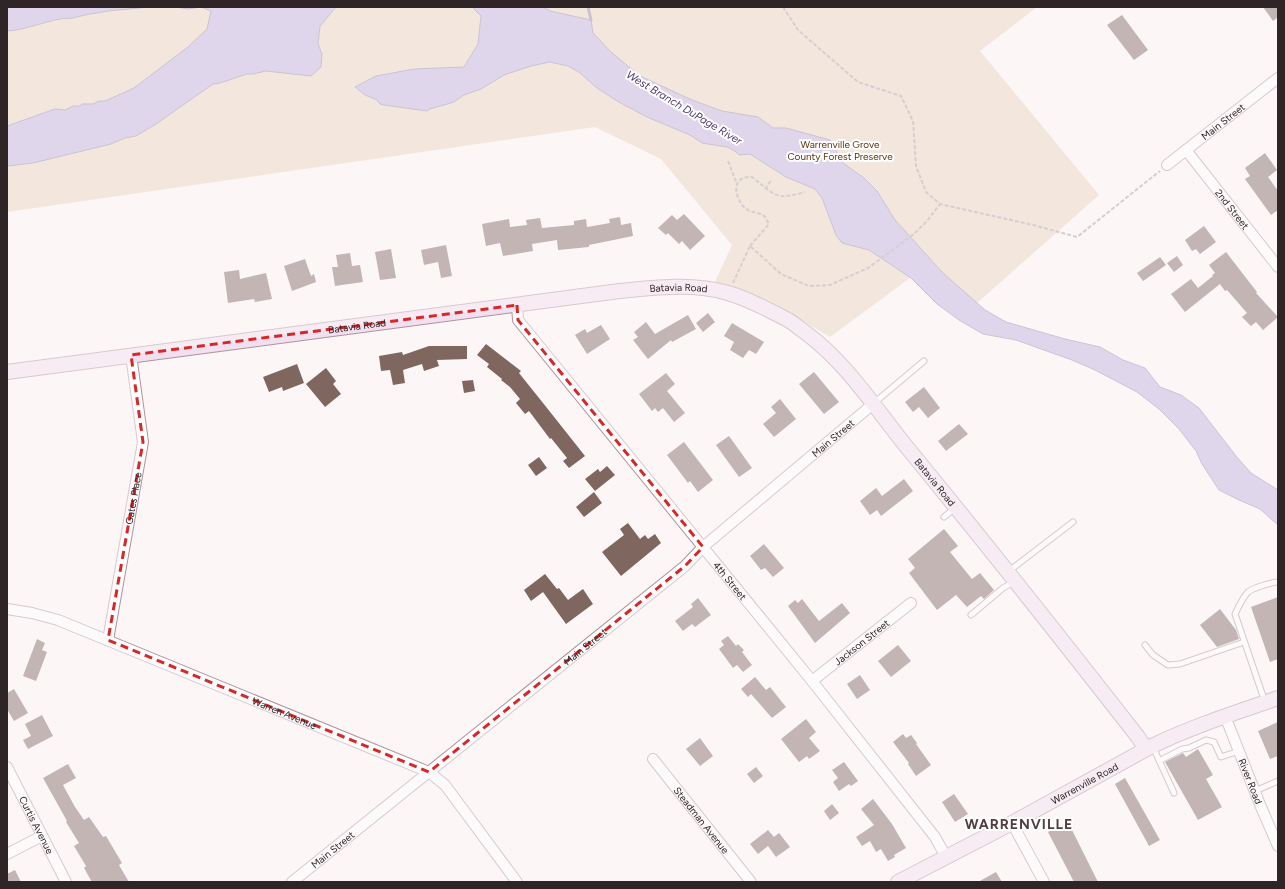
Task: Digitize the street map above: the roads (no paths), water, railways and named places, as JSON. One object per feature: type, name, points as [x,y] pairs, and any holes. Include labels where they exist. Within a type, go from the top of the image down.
[{"type":"main road","name":"Batavia Road","points":[[7,372],[612,292],[649,288],[685,288],[709,289],[728,293],[790,321],[817,341],[836,359],[1012,577],[1138,737],[1149,748]]},
{"type":"main road","name":"Warrenville Road","points":[[898,882],[1012,823],[1149,748],[1196,726],[1272,700]]},
{"type":"street","name":"Main Street","points":[[1167,165],[1278,78]]},
{"type":"street","name":"2nd Street","points":[[1186,150],[1278,267]]},
{"type":"street","name":"4th Street","points":[[517,305],[518,320],[812,681],[935,837],[946,857]]},
{"type":"street","name":"Gates Place","points":[[108,640],[143,442],[131,355]]},
{"type":"street","name":"Main Street","points":[[292,882],[685,566],[703,547],[873,404]]},
{"type":"street","name":"Jackson Street","points":[[812,681],[911,603]]},
{"type":"street","name":"Warren Avenue","points":[[7,609],[32,613],[58,620],[429,772],[445,785],[517,882]]},
{"type":"street","name":"River Road","points":[[1225,716],[1278,846]]},
{"type":"street","name":"Steadman Avenue","points":[[653,759],[751,882]]},
{"type":"street","name":"Curtis Avenue","points":[[7,767],[66,882]]},
{"type":"street","points":[[1012,823],[1044,882]]},
{"type":"street","points":[[7,854],[42,836]]},
{"type":"lane","points":[[873,404],[924,361]]},
{"type":"lane","points":[[944,517],[956,508]]},
{"type":"lane","points":[[971,615],[1004,588],[1012,577],[1073,522]]},
{"type":"lane","points":[[1272,700],[1244,642],[1235,614],[1248,592],[1268,584],[1278,582]]},
{"type":"lane","points":[[1145,645],[1153,655],[1168,666],[1180,664],[1244,642]]},
{"type":"lane","points":[[1159,761],[1182,749],[1189,748],[1206,740],[1214,742],[1221,757],[1239,751]]},
{"type":"lane","points":[[1149,748],[1159,761],[1174,793]]},
{"type":"lane","points":[[1255,791],[1278,780]]},
{"type":"water","points":[[7,7],[149,7],[88,14],[7,31]]},
{"type":"water","points":[[176,7],[201,7],[188,9]]},
{"type":"water","points":[[201,7],[336,7],[320,26],[318,44],[322,54],[321,67],[311,76],[266,71],[247,74],[213,84],[156,124],[136,136],[125,138],[111,144],[33,163],[7,166],[7,126],[55,109],[65,110],[73,106],[105,101],[134,88],[188,47],[207,29],[211,11]]},
{"type":"water","name":"West Branch DuPage River","points":[[472,7],[543,7],[550,11],[591,20],[593,33],[612,53],[640,76],[692,100],[722,111],[758,117],[773,128],[786,128],[830,140],[843,163],[864,178],[877,191],[895,220],[943,273],[985,310],[1006,322],[1065,339],[1100,347],[1123,360],[1145,368],[1160,387],[1181,395],[1199,408],[1251,473],[1278,490],[1278,525],[1260,509],[1219,490],[1202,464],[1196,451],[1179,429],[1159,409],[1137,392],[1072,360],[1016,340],[983,334],[959,320],[937,304],[911,278],[869,250],[842,243],[836,235],[822,198],[815,189],[786,177],[750,154],[739,155],[727,147],[702,143],[690,135],[647,117],[617,101],[597,88],[579,72],[568,66],[550,62],[531,66],[504,75],[481,89],[464,95],[454,102],[427,111],[380,104],[377,100],[365,95],[355,87],[376,76],[414,69],[464,67],[478,44],[481,16]]},
{"type":"waterway","points":[[588,7],[591,20]]},
{"type":"district","name":"WARRENVILLE","points":[[1019,824]]},
{"type":"park label","name":"Warrenville Grove County Forest Preserve","points":[[840,150]]}]
